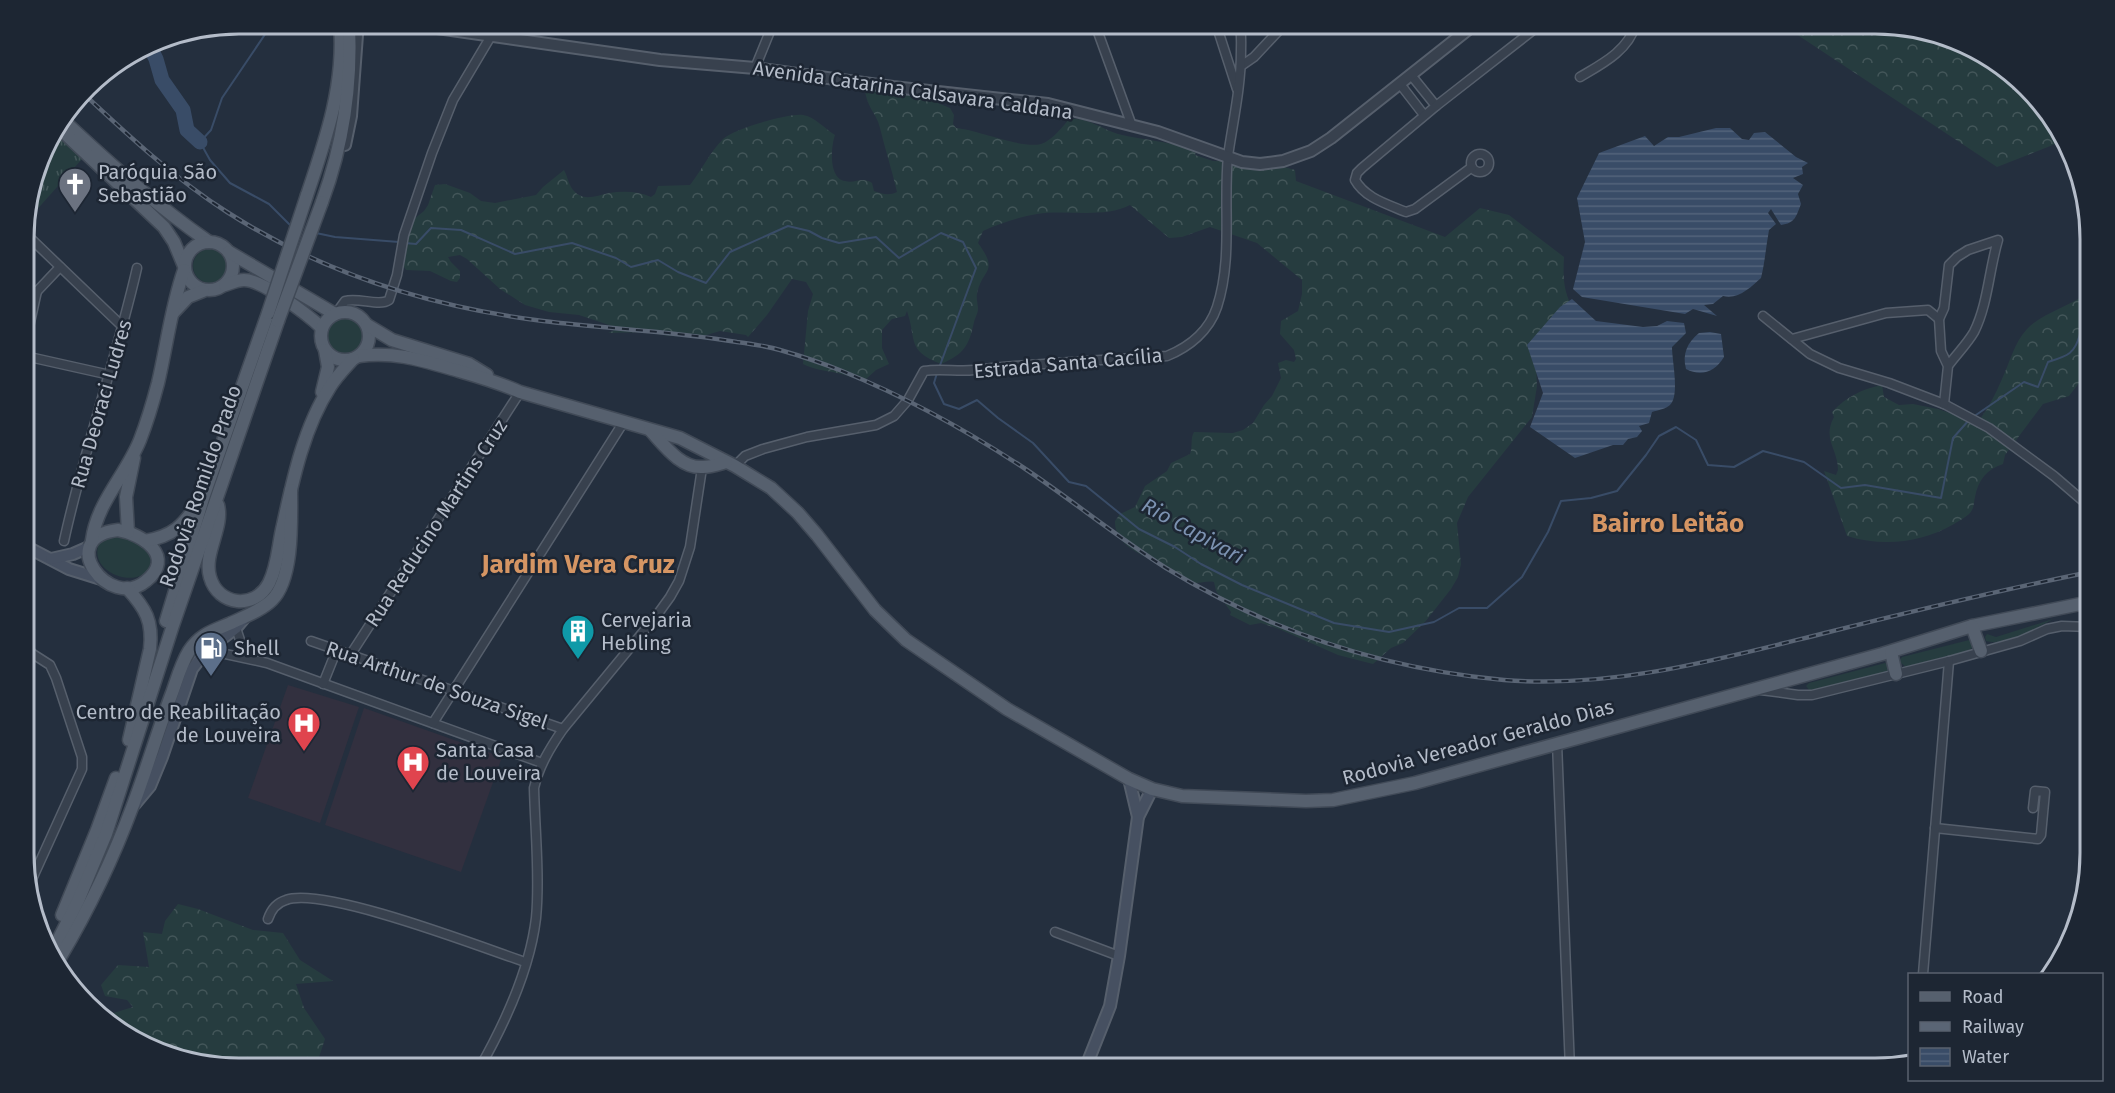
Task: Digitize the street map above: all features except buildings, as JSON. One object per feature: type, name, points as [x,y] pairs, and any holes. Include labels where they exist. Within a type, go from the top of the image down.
[{"type":"main road","name":"Rodovia Romildo Prado","points":[[52,936],[70,899],[97,830],[273,317],[333,116],[339,73],[340,35]]},
{"type":"main road","name":"Rodovia Romildo Prado","points":[[273,317],[323,200],[347,109],[350,72],[349,35]]},
{"type":"main road","points":[[69,127],[131,182],[208,242]]},
{"type":"main road","points":[[65,133],[164,227],[174,242],[190,284],[203,291]]},
{"type":"main road","points":[[128,531],[126,497],[136,448],[158,384],[172,314],[186,257],[191,249],[208,242],[220,244],[229,252],[336,313]]},
{"type":"main road","points":[[225,285],[231,278],[233,269],[229,252]]},
{"type":"main road","points":[[172,314],[188,297],[203,291],[215,290],[236,281],[252,281],[304,312],[322,328]]},
{"type":"main road","points":[[145,541],[166,536],[178,528],[210,497],[220,513],[209,556],[210,578],[216,589],[231,600],[244,602],[254,599],[269,583],[304,444],[320,408],[330,386],[365,350],[369,342],[367,325],[354,313],[346,311],[336,313],[325,322],[322,328],[322,343],[327,367],[320,408]]},
{"type":"main road","name":"Rodovia Vereador Geraldo Dias","points":[[367,325],[392,340],[471,365],[496,381],[520,392],[680,438],[730,464],[771,488],[785,500],[817,535],[875,610],[906,640],[1007,709],[1129,779],[1171,794],[1198,797],[1333,800],[1415,783],[1891,652],[1972,626],[2080,604]]},
{"type":"main road","points":[[325,350],[338,359],[356,357]]},
{"type":"main road","name":"Rodovia Vereador Geraldo Dias","points":[[356,357],[378,353],[401,355],[496,381]]},
{"type":"main road","points":[[650,430],[685,464],[702,468],[730,464]]},
{"type":"main road","points":[[671,452],[680,438]]},
{"type":"main road","points":[[101,579],[91,565],[91,544],[97,521],[136,448]]},
{"type":"main road","points":[[702,468],[703,449]]},
{"type":"main road","points":[[62,954],[133,807],[187,653],[205,633],[262,607],[273,599],[280,588],[287,561],[291,524],[291,490]]},
{"type":"main road","name":"Rodovia Romildo Prado","points":[[56,944],[78,901],[106,834],[210,497]]},
{"type":"main road","points":[[34,551],[69,569],[127,588],[144,584],[155,570],[157,553],[145,541],[128,531],[118,530],[106,531],[91,544],[73,554],[51,559]]},
{"type":"main road","points":[[127,588],[145,611],[152,636],[129,740]]},
{"type":"main road","points":[[133,807],[150,786],[192,669],[207,650],[236,628],[247,614]]},
{"type":"main road","points":[[1972,626],[1981,651]]},
{"type":"main road","points":[[1891,652],[1896,674]]},
{"type":"main road","points":[[1129,779],[1138,817]]},
{"type":"main road","points":[[1089,1058],[1110,1006],[1138,817],[1152,789]]},
{"type":"street","points":[[1099,34],[1132,126]]},
{"type":"street","points":[[1219,34],[1239,95]]},
{"type":"street","name":"Estrada Santa Cacília","points":[[730,464],[763,449],[807,437],[876,424],[894,416],[908,400],[922,373],[930,369],[956,372],[1041,363],[1167,357],[1185,349],[1203,332],[1217,308],[1224,266],[1228,157],[1239,95],[1239,34]]},
{"type":"street","points":[[1241,66],[1262,50],[1276,34]]},
{"type":"street","name":"Avenida Catarina Calsavara Caldana","points":[[482,35],[660,60],[755,68],[893,87],[1048,104],[1158,132],[1242,162],[1260,164],[1283,161],[1311,152],[1462,34]]},
{"type":"street","points":[[1472,167],[1411,212],[1372,197],[1360,189],[1355,180],[1357,173],[1424,115],[1528,34]]},
{"type":"street","points":[[1580,76],[1612,57],[1631,34]]},
{"type":"street","points":[[323,200],[347,134],[353,95],[357,35]]},
{"type":"street","points":[[755,68],[769,35]]},
{"type":"street","points":[[336,313],[345,301],[353,299],[387,302],[391,296],[413,205],[453,100],[490,36]]},
{"type":"street","points":[[1411,75],[1436,106]]},
{"type":"street","points":[[1400,84],[1424,115]]},
{"type":"street","points":[[1944,404],[1948,366],[1941,351],[1940,319],[1944,308],[1949,265],[1968,250],[1998,240],[1989,288],[1974,332],[1948,366]]},
{"type":"street","points":[[35,243],[123,327]]},
{"type":"street","points":[[35,293],[60,267]]},
{"type":"street","name":"Rua Deoraci Ludres","points":[[64,541],[137,268]]},
{"type":"street","points":[[35,301],[37,291]]},
{"type":"street","points":[[1792,339],[1886,313],[1928,310],[1940,319]]},
{"type":"street","points":[[1763,316],[1810,354],[1839,368],[1889,383],[1944,404],[1989,428],[2054,476],[2080,498]]},
{"type":"street","points":[[35,358],[110,375]]},
{"type":"street","name":"Rua Reducino Martins Cruz","points":[[351,654],[520,392]]},
{"type":"street","points":[[432,723],[623,423]]},
{"type":"street","points":[[485,1058],[508,1014],[536,919],[534,788],[542,763],[563,729],[657,615],[676,587],[690,547],[702,468]]},
{"type":"street","points":[[1755,688],[1812,695],[1949,661],[2020,641],[2047,629],[2062,626],[2080,627]]},
{"type":"street","points":[[236,628],[243,649],[251,659]]},
{"type":"street","name":"Rua Arthur de Souza Sigel","points":[[311,640],[563,729]]},
{"type":"street","points":[[324,684],[337,649]]},
{"type":"street","points":[[207,650],[267,663],[542,763]]},
{"type":"street","points":[[34,654],[50,665],[82,757],[82,769],[35,872]]},
{"type":"street","points":[[1923,973],[1949,661]]},
{"type":"street","points":[[1557,743],[1570,1058]]},
{"type":"street","points":[[1935,828],[2038,839],[2041,835],[2046,792],[2035,791],[2034,808]]},
{"type":"street","points":[[268,919],[270,911],[277,904],[288,899],[332,900],[525,962]]},
{"type":"street","points":[[1055,932],[1119,956]]},
{"type":"shaded area","name":"Centro de Reabilitação de Louveira","points":[[288,685],[359,707],[320,823],[248,798]]},
{"type":"shaded area","name":"Santa Casa de Louveira","points":[[364,708],[502,757],[461,872],[325,825]]},
{"type":"green space","points":[[1796,34],[1876,34],[1916,38],[1942,45],[1989,69],[2021,94],[2056,144],[1997,167]]},
{"type":"green space","points":[[884,82],[902,85],[918,95],[950,108],[954,115],[953,124],[956,128],[1033,145],[1049,140],[1069,119],[1082,120],[1118,134],[1187,148],[1196,152],[1195,155],[1213,161],[1266,162],[1295,170],[1296,181],[1445,237],[1480,208],[1509,215],[1564,257],[1565,285],[1568,298],[1575,311],[1536,366],[1537,386],[1532,417],[1468,497],[1457,523],[1461,564],[1458,577],[1425,622],[1403,643],[1391,648],[1373,664],[1338,655],[1279,629],[1261,623],[1250,625],[1230,615],[1231,612],[1216,591],[1214,582],[1187,581],[1127,546],[1116,531],[1115,521],[1120,514],[1135,507],[1145,486],[1167,471],[1171,463],[1190,454],[1194,432],[1233,433],[1253,423],[1272,396],[1281,378],[1278,363],[1286,360],[1294,362],[1296,359],[1294,350],[1280,334],[1281,321],[1298,311],[1302,280],[1257,243],[1210,227],[1182,237],[1169,238],[1130,205],[1108,212],[1037,214],[1003,223],[983,231],[978,243],[989,265],[979,286],[978,312],[970,337],[960,353],[941,364],[922,354],[917,349],[907,311],[905,316],[892,319],[882,330],[882,348],[889,364],[876,370],[865,380],[803,364],[808,311],[813,294],[806,282],[792,279],[767,315],[748,337],[720,331],[700,337],[669,336],[646,332],[608,333],[615,327],[579,315],[549,312],[525,305],[500,289],[460,255],[448,257],[460,271],[460,278],[457,282],[430,271],[406,270],[404,267],[404,240],[414,219],[428,205],[435,185],[445,184],[470,193],[481,201],[495,203],[536,195],[564,170],[571,187],[584,197],[625,192],[651,197],[658,186],[690,185],[714,150],[729,135],[749,126],[786,116],[807,116],[835,135],[832,161],[833,168],[840,179],[849,182],[868,181],[872,183],[874,191],[885,194],[897,192],[880,128],[865,90]]},
{"type":"green space","points":[[62,137],[82,159],[37,210],[41,186]]},
{"type":"green space","points":[[210,249],[222,254],[227,266],[222,278],[210,283],[198,278],[193,266],[198,254]]},
{"type":"green space","points":[[2080,298],[2079,383],[2069,396],[2043,404],[2005,455],[2003,464],[1992,469],[1981,480],[1976,491],[1973,509],[1969,514],[1954,524],[1915,539],[1888,542],[1847,536],[1824,471],[1836,475],[1838,470],[1830,438],[1834,417],[1832,412],[1855,394],[1882,385],[1884,397],[1899,405],[1913,404],[1938,409],[1973,421],[1980,419],[1995,395],[2015,346],[2023,334],[2041,318]]},
{"type":"green space","points":[[345,317],[358,322],[363,335],[358,348],[345,353],[332,348],[327,335],[332,322]]},
{"type":"green space","points":[[114,534],[138,540],[150,552],[150,565],[144,574],[134,578],[123,577],[111,573],[102,566],[98,555],[99,543]]},
{"type":"green space","points":[[2053,619],[2011,639],[1986,641],[1987,634],[1996,637]]},
{"type":"green space","points":[[1969,640],[1974,642],[1974,647],[1967,651],[1906,667],[1900,660],[1902,657]]},
{"type":"green space","points":[[1885,663],[1890,665],[1887,672],[1810,691],[1806,686],[1809,683]]},
{"type":"green space","points":[[178,904],[198,909],[253,930],[283,933],[300,960],[333,981],[296,984],[304,1008],[325,1039],[319,1058],[213,1057],[186,1052],[149,1037],[112,1014],[133,1007],[127,1000],[105,996],[101,985],[118,965],[149,967],[143,932],[162,934],[165,921]]},
{"type":"water","points":[[1716,128],[1730,128],[1742,139],[1749,140],[1754,133],[1765,132],[1796,157],[1808,163],[1802,167],[1803,174],[1793,178],[1803,185],[1798,194],[1801,204],[1794,219],[1781,225],[1771,209],[1768,213],[1776,224],[1769,230],[1761,278],[1749,289],[1739,294],[1723,296],[1713,304],[1704,305],[1717,316],[1693,309],[1685,314],[1582,297],[1573,289],[1585,242],[1577,198],[1599,153],[1645,136],[1654,146],[1668,137],[1679,137]]},
{"type":"water","points":[[1572,299],[1596,321],[1643,327],[1657,326],[1667,321],[1684,323],[1686,333],[1672,347],[1675,394],[1670,405],[1652,412],[1649,423],[1639,426],[1642,431],[1637,437],[1628,439],[1623,445],[1613,445],[1575,458],[1530,427],[1543,393],[1527,345],[1560,307]]},
{"type":"water","points":[[1699,333],[1721,334],[1724,357],[1707,372],[1697,373],[1686,369],[1685,354],[1691,341]]},
{"type":"waterway","points":[[265,35],[222,98],[211,130],[200,142],[210,160],[230,183],[269,204],[291,226]]},
{"type":"waterway","name":"Rio Capivari","points":[[153,54],[162,80],[183,110],[187,130],[200,142]]},
{"type":"waterway","name":"Rio Capivari","points":[[405,243],[416,244],[431,228],[461,230],[515,254],[572,243],[616,258],[631,267],[658,260],[678,272],[706,283],[730,252],[788,226],[809,231],[839,243],[876,237],[899,258],[941,233],[963,242],[976,268],[939,368]]},
{"type":"waterway","name":"Rio Capivari","points":[[316,233],[335,237],[399,242]]},
{"type":"waterway","name":"Rio Capivari","points":[[1973,417],[2024,382],[2038,387],[2048,362],[2073,350],[2080,334]]},
{"type":"waterway","name":"Rio Capivari","points":[[937,373],[934,383],[944,404],[959,409],[977,400],[1033,443],[1069,482],[1086,486],[1139,529],[1242,585],[1334,623],[1389,632],[1434,622],[1459,608],[1487,608],[1522,577],[1548,532],[1561,501],[1591,498],[1617,491],[1659,436],[1676,427],[1696,440],[1708,465],[1734,467],[1763,451],[1804,462],[1841,488],[1865,485],[1941,498],[1953,438],[1969,420]]},
{"type":"railway","points":[[90,99],[189,186],[263,234],[339,270],[460,307],[543,321],[689,335],[754,344],[788,352],[834,368],[912,403],[980,440],[1042,480],[1166,568],[1245,611],[1329,644],[1415,667],[1459,675],[1545,682],[1626,676],[1706,662],[1957,601],[2080,574]]},
{"type":"place","name":"Paróquia São Sebastião","points":[[75,213]]},
{"type":"place","name":"Cervejaria Hebling","points":[[578,660]]},
{"type":"place","name":"Shell","points":[[211,677]]},
{"type":"place","name":"Centro de Reabilitação de Louveira","points":[[304,752]]},
{"type":"place","name":"Santa Casa de Louveira","points":[[413,791]]},
{"type":"district","name":"Bairro Leitão","points":[[1668,523]]},
{"type":"district","name":"Jardim Vera Cruz","points":[[578,564]]}]
